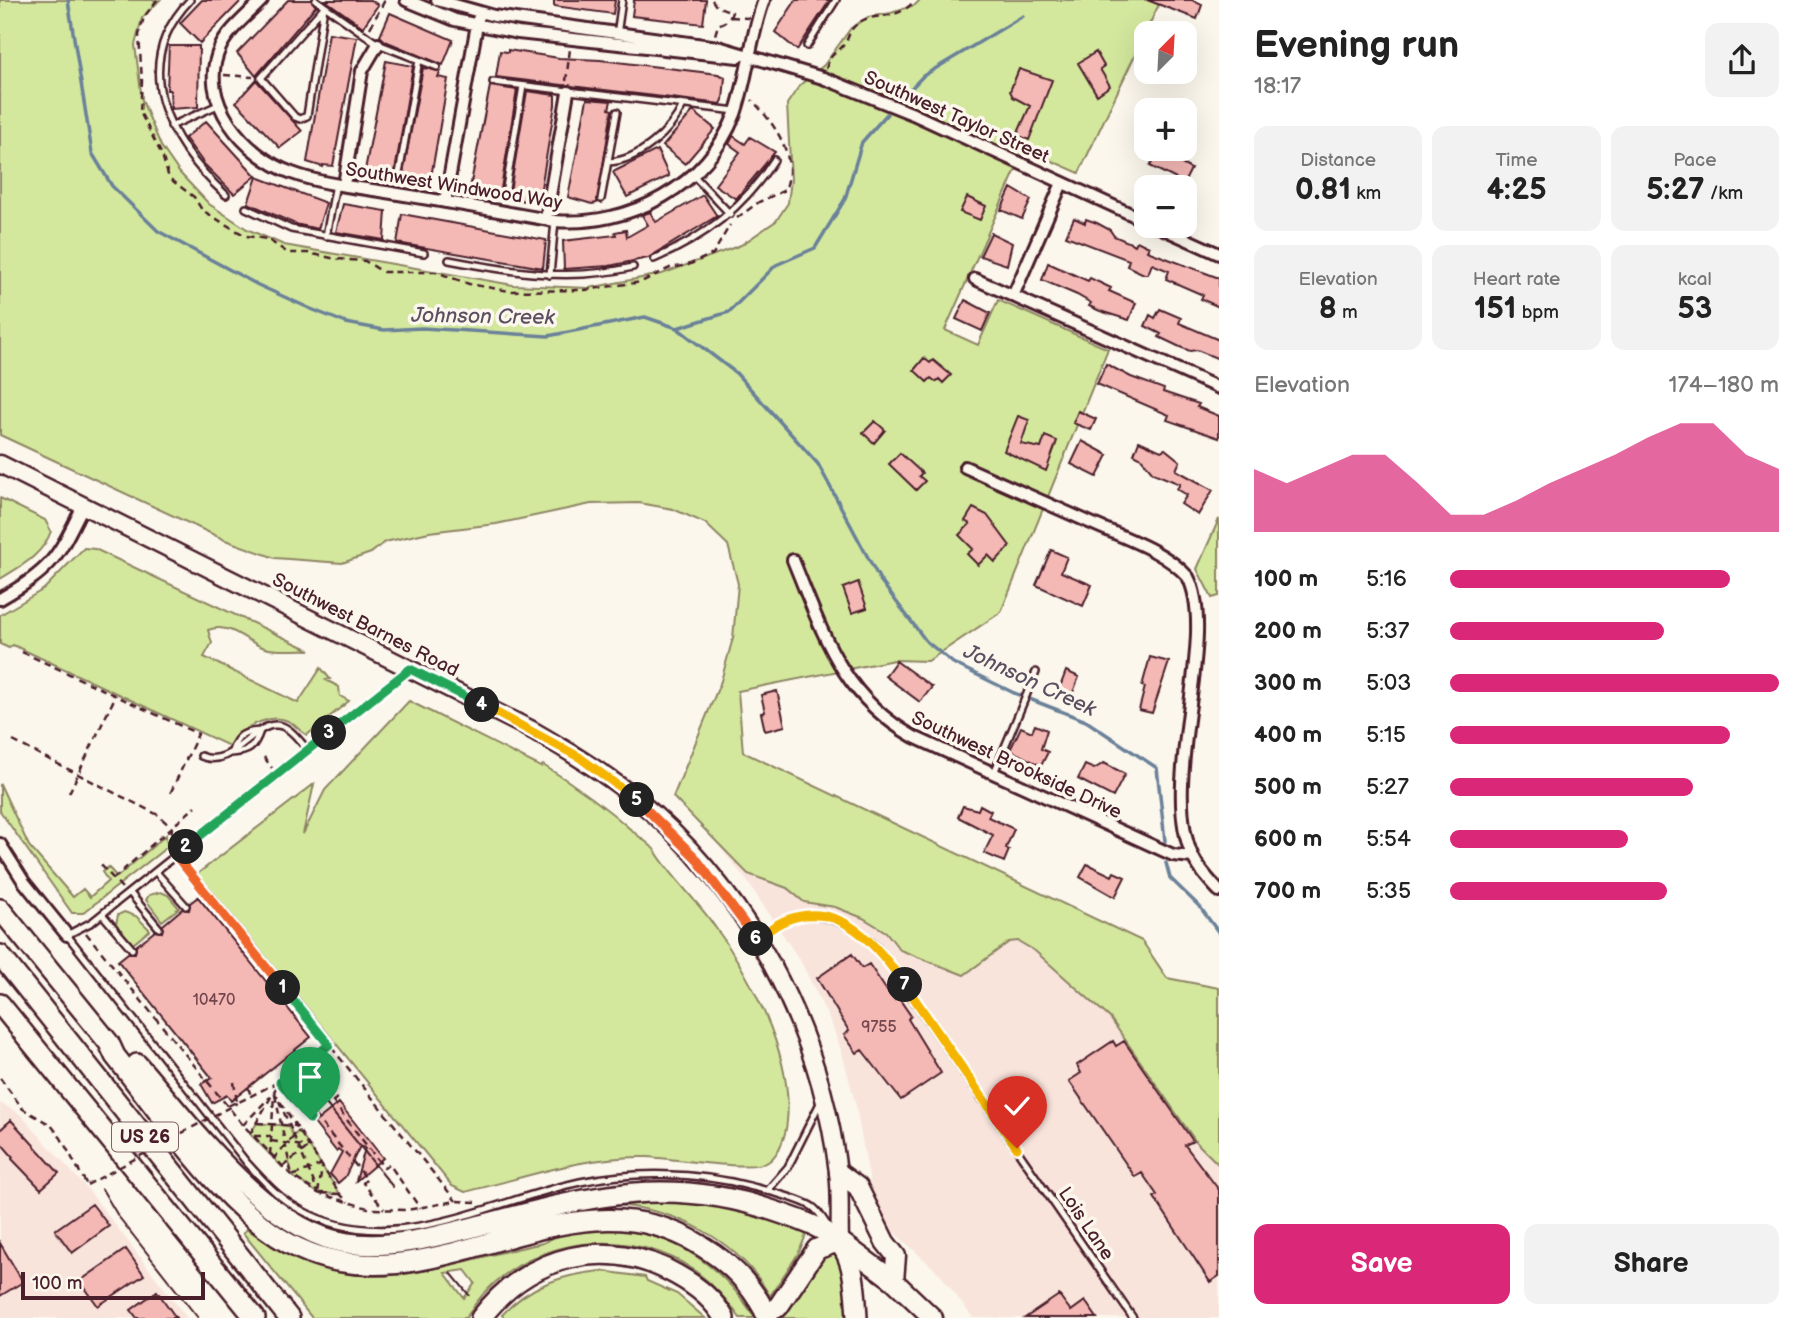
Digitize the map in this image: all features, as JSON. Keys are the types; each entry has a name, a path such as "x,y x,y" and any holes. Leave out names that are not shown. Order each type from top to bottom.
{"highway":[{"path":"0,909 109,1043 115,1056 214,1179 256,1221 301,1250 342,1262 416,1262 570,1221 614,1218 637,1221 683,1235 712,1252 742,1279 773,1313 817,1249 840,1241"},
{"name":"US 26","path":"0,955 289,1318"},
{"name":"US 26","path":"0,1004 242,1309 255,1318"},
{"path":"109,1043 123,1048 240,1179 274,1211 317,1235 347,1243 392,1244 439,1236 575,1199 655,1191 711,1196 761,1206 808,1223 840,1241 850,1257 857,1318"},
{"path":"481,1318 509,1287 528,1273 568,1258 597,1254 622,1255 665,1268 705,1295 724,1318"}],"main road":[{"name":"Southwest Barnes Road","path":"0,464 532,730 579,757 651,811 695,857 757,939 772,960 800,1019 824,1095 838,1173 840,1241"},
{"path":"838,1173 858,1187 885,1242 896,1256 894,1281"},
{"path":"840,1241 894,1281 933,1318"}],"street":[{"name":"Southwest Windwood Way","path":"262,0 221,47 214,74 218,104 242,139 273,164 292,173 340,184 550,220 583,223 640,209 694,175 722,138 736,111 764,0"},
{"name":"Southwest Taylor Street","path":"406,0 476,26 616,45 748,58"},
{"name":"Southwest Taylor Street","path":"438,0 480,13 712,46 823,78 871,96 1134,216"},
{"path":"445,202 480,13"},
{"path":"340,184 362,71 377,44"},
{"path":"550,220 568,92"},
{"path":"1013,296 1062,183"},
{"path":"1184,238 1219,254"},
{"path":"975,279 1219,388"},
{"path":"965,467 1153,552 1178,567 1197,588 1205,628 1205,656 1184,816 1193,857 1219,891"},
{"path":"0,599 47,568 62,548 83,506"},
{"name":"Southwest Brookside Drive","path":"793,560 832,654 848,681 891,724 914,737 1173,855 1193,857"},
{"path":"0,844 24,882 67,935"}],"lane":[{"path":"190,0 175,18 166,36 158,68 159,92 171,126 197,166 226,195"},
{"path":"316,0 377,44 437,67"},
{"path":"616,45 622,0"},
{"path":"807,46 836,0"},
{"path":"324,7 307,116 295,117 261,78 324,7"},
{"path":"399,174 419,60"},
{"path":"493,82 736,111"},
{"path":"505,194 523,86"},
{"path":"171,126 218,104"},
{"path":"607,162 625,159 650,145 672,123 683,105"},
{"path":"601,199 617,112"},
{"path":"654,259 684,245 730,214 752,192 774,160"},
{"path":"694,175 730,214"},
{"path":"326,236 340,184"},
{"path":"246,208 291,229 424,253"},
{"path":"550,220 550,275"},
{"path":"449,260 550,275 594,275 633,267"},
{"path":"410,669 128,894 82,928 67,935 264,1182 297,1209 335,1225 378,1230 429,1225 550,1189 622,1176 709,1179 767,1191 813,1207 840,1241"},
{"path":"994,774 1036,672"},
{"path":"201,756 217,760 260,731 274,725 282,726 308,751"},
{"path":"156,872 186,906"},
{"path":"128,894 159,928"},
{"path":"102,914 132,949"},
{"name":"Lois Lane","path":"757,939 781,922 819,917 850,926 877,947 1133,1318"},
{"path":"767,1191 777,1182 802,1143 824,1095"}],"path":[{"path":"366,37 385,0"},
{"path":"712,0 716,6 730,9 731,17"},
{"path":"826,69 832,53 844,44 856,26 874,17 902,13 915,0"},
{"path":"712,46 718,25 731,17 758,19"},
{"path":"568,92 570,39"},
{"path":"214,74 261,78"},
{"path":"22,652 198,734 169,796"},
{"path":"69,793 116,695"},
{"path":"13,741 152,810 172,828"},
{"path":"264,757 278,775"},
{"path":"113,879 197,806"},
{"path":"82,928 243,1125 292,1176 318,1193 371,1209 420,1208 456,1201 176,856 170,848 172,828"},
{"path":"101,864 128,894"},
{"path":"0,1078 23,1109 51,1125 56,1131 87,1185 282,1080 329,1045"},
{"path":"307,1060 337,1098 331,1102"},
{"path":"303,1063 384,1168 389,1164 420,1208"},
{"path":"282,1080 316,1115 368,1180 363,1183 384,1209"},
{"path":"252,1135 282,1080"},
{"path":"282,1080 310,1119 316,1115"},
{"path":"234,1082 235,1105"},
{"path":"248,1087 251,1096"},
{"path":"217,1093 221,1089"},
{"path":"272,1157 275,1092"},
{"path":"275,1092 292,1176"},
{"path":"243,1125 275,1092"},
{"path":"275,1092 318,1193"},
{"path":"275,1092 348,1203"},
{"path":"227,1106 234,1102 235,1105"},
{"path":"257,1122 296,1126"},
{"path":"272,1157 299,1131"},
{"path":"252,1135 309,1147"},
{"path":"282,1167 309,1147"},
{"path":"292,1176 322,1166"},
{"path":"318,1193 322,1166"},
{"path":"318,1193 340,1194"}],"shaded area":[{"path":"673,797 748,874 787,888 804,902 835,907 863,918 886,932 900,950 964,974 1009,942 1018,941 1035,951 1110,1018 1196,1142 1219,1165 1219,1318 973,1318 939,1273 887,1226 872,1193 855,1102 842,1053 832,1025 801,962 747,881 714,840"},
{"path":"0,1103 20,1114 90,1192 187,1318 0,1318"}],"green space":[{"path":"0,0 160,0 142,18 135,45 142,100 161,146 179,172 209,204 247,229 284,245 513,285 589,288 662,274 741,245 776,221 788,203 791,180 787,104 800,85 824,65 851,28 868,17 891,13 915,5 920,0 1161,0 1151,21 1134,21 1134,57 1079,173 1025,149 945,330 978,345 998,300 1108,349 1001,612 928,661 894,660 738,691 743,752 1142,941 1167,978 1219,988 1219,1165 1196,1142 1110,1018 1035,951 1018,941 1009,942 964,975 900,950 886,932 863,918 835,907 804,902 787,888 748,874 673,797 721,681 733,638 738,584 728,545 705,523 673,509 639,503 591,504 496,524 429,532 385,542 371,553 342,563 275,558 225,540 0,435"},
{"path":"0,498 45,520 51,531 37,553 0,579"},
{"path":"1219,519 1219,596 1212,598 1197,569"},
{"path":"84,548 95,549 310,650 270,649 231,630 216,628 208,630 212,643 204,657 298,703 321,668 330,679 326,680 339,687 340,696 349,701 307,735 288,721 273,719 246,729 229,746 13,645 9,648 0,644 0,615 44,589"},
{"path":"409,701 541,767 543,765 579,789 652,847 708,917 738,961 765,1013 783,1068 787,1095 786,1126 779,1149 768,1162 745,1166 624,1157 532,1174 465,1192 452,1186 196,875 314,784 303,834 325,790"},
{"path":"0,784 29,846 73,897 83,889 90,897 108,881 102,872 108,867 117,877 166,835 167,847 83,913 72,913 0,811"},
{"path":"161,892 168,895 179,908 162,921 146,900 149,895"},
{"path":"124,912 136,916 150,930 133,944 116,924 118,915"},
{"path":"257,1123 289,1126 293,1136 299,1131 340,1194 318,1193 292,1176 289,1162 282,1167 250,1134"},
{"path":"677,1197 745,1212 763,1219 781,1218 807,1233 798,1254 770,1296 757,1276 741,1259 704,1231 660,1213 614,1205"},
{"path":"247,1229 287,1254 323,1268 358,1275 392,1275 463,1262 543,1243 570,1233 615,1230 639,1232 685,1249 705,1263 741,1297 755,1318 740,1318 710,1284 683,1263 645,1248 616,1243 558,1249 530,1259 505,1274 483,1294 466,1318 312,1318 243,1233","holes":["465,1270 475,1283 464,1298 445,1273"]},
{"path":"830,1253 839,1257 844,1265 848,1318 783,1318 781,1315 818,1257"},
{"path":"601,1271 645,1277 647,1281 677,1294 705,1318 504,1318 502,1315 523,1296 547,1283 573,1275"}],"building":[{"path":"202,0 242,0 200,43 180,23"},
{"path":"288,0 311,0 316,6 256,76 237,53"},
{"path":"325,0 371,0 378,5 363,27"},
{"path":"554,0 615,0 613,14 554,6"},
{"path":"634,0 706,0 703,24 632,16"},
{"path":"796,0 830,0 797,50 775,32"},
{"path":"1147,0 1192,0 1202,5 1197,19"},
{"path":"390,13 453,40 443,65 385,41 380,36"},
{"path":"329,33 357,37 333,166 323,167 307,162"},
{"path":"169,46 199,46 198,107 171,109 170,90 167,90"},
{"path":"500,51 559,58 600,60 718,74 725,77 723,100 721,104 496,77"},
{"path":"1096,52 1104,66 1100,69 1110,86 1097,95 1078,63"},
{"path":"386,61 413,66 394,177 365,170"},
{"path":"423,68 441,71 438,77 448,79 430,183 402,178"},
{"path":"1019,69 1052,80 1029,140 1017,135 1030,106 1013,97 1010,91"},
{"path":"256,80 302,131 280,148 236,102"},
{"path":"490,86 517,90 500,195 494,196 470,188"},
{"path":"527,91 555,95 539,200 528,202 509,197"},
{"path":"587,99 611,101 609,109 612,110 597,203 592,204 568,197"},
{"path":"693,111 715,129 685,164 663,146"},
{"path":"206,121 256,176 234,194 205,165 185,138"},
{"path":"733,136 745,144 750,137 775,152 736,199 715,185 740,152 729,144"},
{"path":"657,150 669,176 627,197 613,172"},
{"path":"1153,161 1176,161 1191,169 1188,175 1168,175 1150,166"},
{"path":"257,177 326,203 318,229 295,224 248,203"},
{"path":"1011,188 1031,200 1022,219 1001,210"},
{"path":"703,195 717,216 648,258 609,266 564,269 563,241 616,235 615,232 626,230 627,237 648,225 642,215 650,212 656,222"},
{"path":"967,197 986,206 980,220 960,212"},
{"path":"343,204 386,211 384,240 336,232"},
{"path":"402,214 546,240 543,268 397,243"},
{"path":"1074,218 1085,223 1086,219 1097,223 1110,230 1114,236 1135,245 1137,241 1149,247 1147,251 1219,278 1219,307 1201,299 1203,295 1166,279 1169,271 1152,264 1148,274 1144,274 1127,266 1129,260 1066,236"},
{"path":"991,233 1012,243 1007,265 980,256"},
{"path":"1048,263 1088,281 1090,278 1111,288 1109,291 1136,303 1129,320 1089,306 1091,303 1077,295 1042,280"},
{"path":"965,300 990,313 982,331 956,319"},
{"path":"1160,309 1181,318 1179,323 1219,340 1219,359 1197,350 1190,351 1180,347 1159,337 1161,334 1145,326 1150,315 1155,318"},
{"path":"924,358 930,363 933,360 951,375 943,383 939,379 936,382 931,378 927,382 914,370"},
{"path":"1106,364 1164,389 1163,392 1199,404 1197,407 1219,416 1219,438 1167,420 1169,415 1097,384"},
{"path":"1078,411 1096,419 1091,430 1073,423"},
{"path":"1018,416 1029,420 1021,444 1041,448 1045,436 1057,441 1046,471 1004,451"},
{"path":"875,421 885,430 874,443 863,433"},
{"path":"1082,441 1108,455 1097,477 1071,464"},
{"path":"1139,441 1161,451 1165,449 1180,461 1176,470 1213,490 1198,515 1181,504 1187,495 1177,489 1180,484 1153,473 1140,457 1134,454"},
{"path":"900,453 922,473 919,476 925,481 916,490 889,464"},
{"path":"973,508 987,515 1010,546 995,562 988,555 978,565 967,554 973,549 959,535 970,524 965,521"},
{"path":"1051,550 1067,557 1061,572 1092,585 1083,606 1036,585"},
{"path":"858,582 867,608 852,613 843,588"},
{"path":"1150,657 1169,662 1152,713 1139,710"},
{"path":"896,661 932,687 920,702 885,676"},
{"path":"1066,671 1079,677 1070,700 1057,695"},
{"path":"777,691 785,726 765,731 761,695"},
{"path":"1035,725 1047,730 1041,749 1048,752 1041,766 1010,750 1021,727 1032,732"},
{"path":"1104,763 1125,774 1113,797 1078,779 1085,765 1094,769"},
{"path":"980,805 991,811 988,817 1014,829 1006,848 1009,850 1004,862 984,853 993,835 958,817 963,806 978,810"},
{"path":"1087,864 1112,876 1114,872 1125,877 1115,897 1080,877"},
{"path":"198,897 311,1037 231,1101 227,1095 212,1103 201,1084 212,1078 118,961 128,953 135,953 136,946 155,931 162,932 163,925 182,909 189,910 190,903"},
{"path":"852,954 862,968 869,964 887,991 895,1000 898,997 911,1016 908,1019 941,1073 901,1100 862,1050 857,1053 844,1035 849,1031 817,978"},
{"path":"1113,1041 1116,1046 1124,1041 1193,1141 1185,1145 1219,1190 1219,1276 1210,1282 1154,1197 1157,1195 1142,1173 1135,1177 1069,1081 1081,1073 1077,1065"},
{"path":"307,1074 317,1086 304,1099 293,1085"},
{"path":"339,1103 383,1158 356,1181 365,1148 360,1146 345,1177 338,1183 330,1174 342,1152 338,1149 336,1151 314,1123"},
{"path":"11,1120 59,1173 41,1189 12,1159 0,1142 0,1130"},
{"path":"92,1204 109,1226 72,1253 55,1230"},
{"path":"0,1243 23,1282 0,1296"},
{"path":"126,1249 144,1275 98,1306 80,1281"},
{"path":"157,1291 176,1318 137,1318 131,1310"},
{"path":"1059,1295 1071,1311 1085,1301 1097,1318 1025,1318"}],"waterway":[{"name":"Johnson Creek","path":"68,0 92,153 112,186 158,231 258,285 346,323 384,330 422,328 548,336 645,317 677,328 736,373 818,464 880,580 926,641 953,663 1014,693 1086,721 1157,768 1165,841"},
{"path":"903,97 923,76 1023,16"},
{"path":"677,328 729,312 776,265 815,248 845,199 862,142 887,114"},
{"name":"Johnson Creek","path":"1166,863 1170,878 1200,907 1219,933"}],"tram line":[{"path":"314,1089 393,1187"},
{"path":"102,1189 118,1216 198,1318"},
{"path":"451,1273 469,1295"}],"route":[{"path":"310,1119 280,1082 329,1045 176,856 410,669 532,730 606,775 651,811 695,857 757,939 781,922 808,917 840,921 861,932 877,947 1017,1148"}]}
